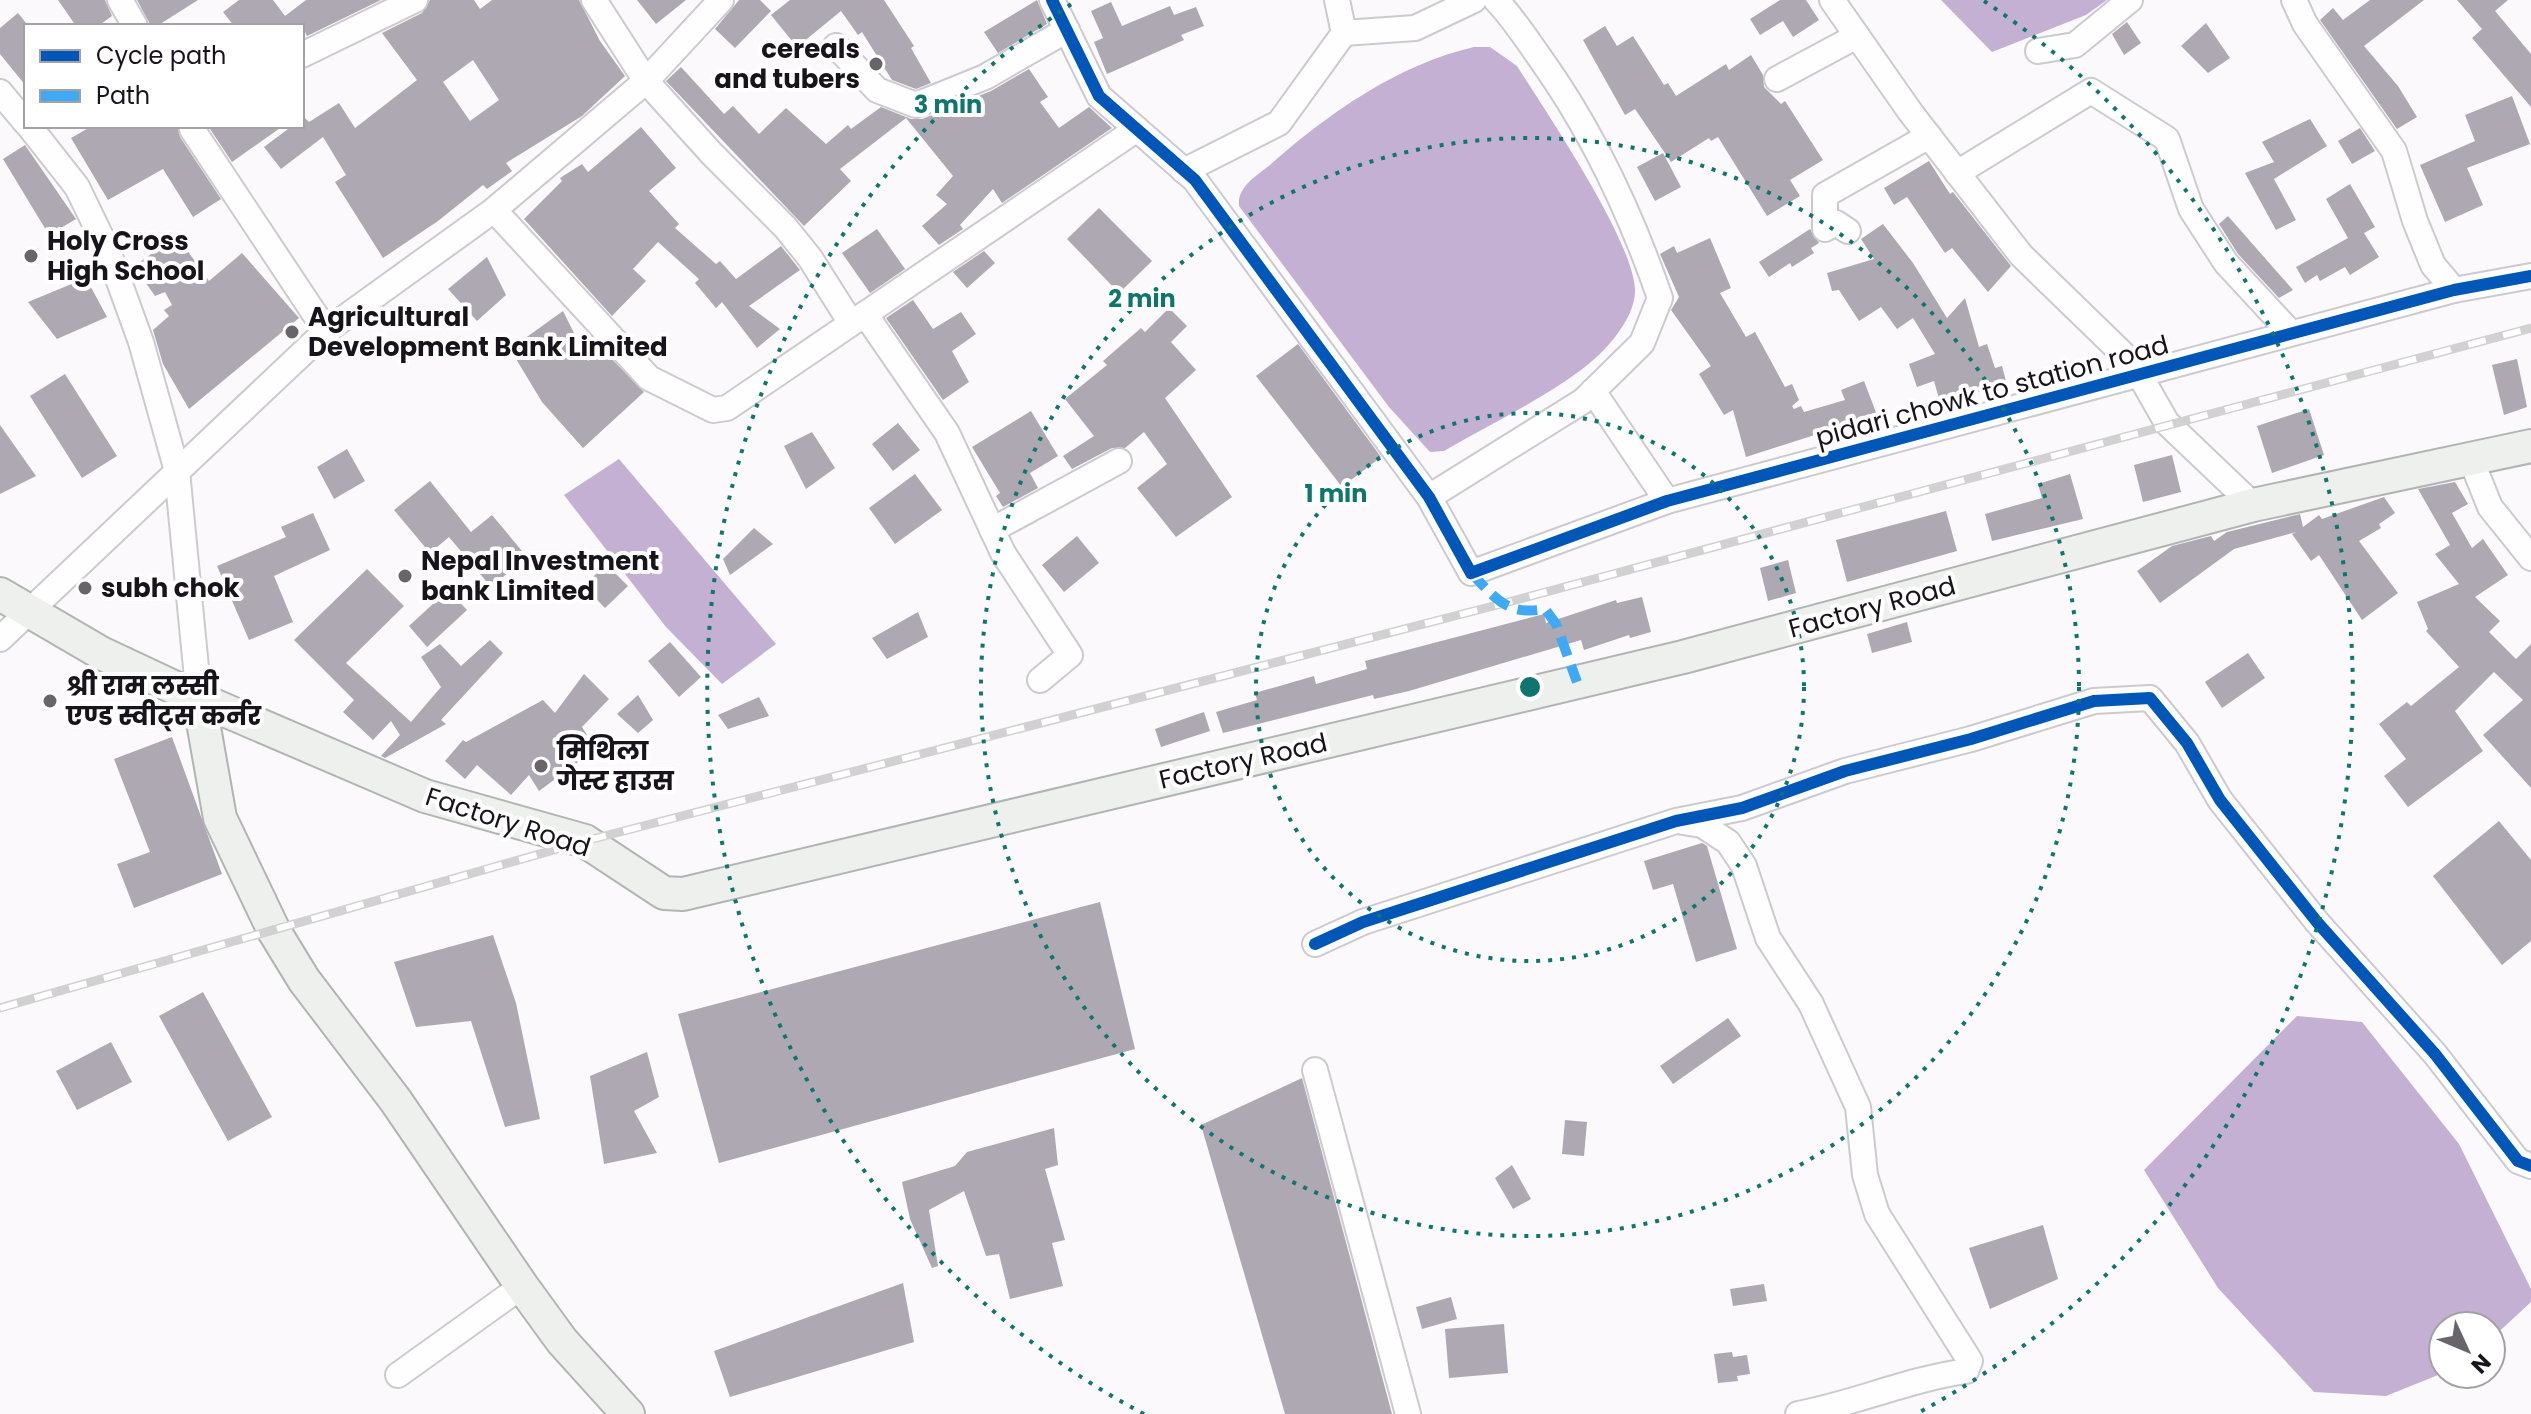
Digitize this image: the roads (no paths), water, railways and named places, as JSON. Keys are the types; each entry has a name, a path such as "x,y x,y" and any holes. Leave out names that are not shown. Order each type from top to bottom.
{"main road":[{"name":"Factory Road","path":"0,594 101,653 199,699 425,796 585,841 664,893 683,894 1683,657 2253,505 2531,446"},
{"path":"199,699 220,818 274,931 304,980 396,1101 522,1286 562,1341 622,1412"}],"street":[{"path":"120,0 134,24"},
{"path":"304,54 415,0"},
{"path":"594,0 646,81 712,154 785,227 947,433 992,530 1070,655 1040,680"},
{"path":"0,639 326,331 494,210 646,81 721,0"},
{"path":"1052,0 1099,96 1184,171 1429,497 1535,433 1593,391 1642,343 1660,298 1620,194 1589,133 1569,97 1512,16 1496,0"},
{"path":"1184,171 1279,123 1344,33 1337,0"},
{"path":"1344,33 1415,28 1474,0"},
{"path":"1832,0 1929,136 2021,255 2139,374 2167,423 2253,505"},
{"path":"2038,51 2075,45 2130,0"},
{"path":"2294,0 2305,24 2394,151 2415,221 2433,265 2454,290"},
{"path":"836,46 877,90 916,105 985,77 1067,30"},
{"path":"1777,79 1857,36"},
{"path":"1957,173 2091,91 2167,139 2191,209 2226,263 2291,333"},
{"path":"0,92 24,120"},
{"path":"30,128 77,187 108,251 141,342 177,471 199,699"},
{"path":"194,128 326,331"},
{"path":"494,210 649,378 713,410 727,408 1137,129"},
{"path":"1848,231 1836,223 1825,229 1825,195 1929,136"},
{"name":"pidari chowk to station road","path":"1429,497 1471,573 1667,501 2454,290 2531,276"},
{"path":"1593,391 1667,501"},
{"path":"2470,457 2490,507 2531,558"},
{"path":"992,530 1119,461"},
{"path":"1315,944 1363,922 1676,821 1742,808 1845,771 1971,739 2094,701 2150,698 2187,743 2220,800 2317,922 2435,1054 2518,1161 2531,1166"},
{"path":"1676,821 1702,825 1728,842 1744,866 1768,938 1811,1004 1858,1107 1865,1175 1877,1214 1970,1361 1966,1371 1911,1380 1839,1406 1798,1414"},
{"path":"1315,1070 1408,1414"},
{"path":"398,1375 522,1286"}],"railway":[{"path":"0,1008 585,841 1501,604 2531,328"}],"place":[{"name":"cereals and tubers","path":"876,64"},
{"name":"Holy Cross High School","path":"31,256"},
{"name":"Agricultural Development Bank Limited","path":"292,332"},
{"name":"Nepal Investment bank Limited","path":"405,576"},
{"name":"subh chok","path":"85,588"},
{"name":"श्री राम लस्सी एण्ड स्वीट्स कर्नर","path":"50,701"},
{"name":"मिथिला गेस्ट हाउस","path":"541,766"}]}
